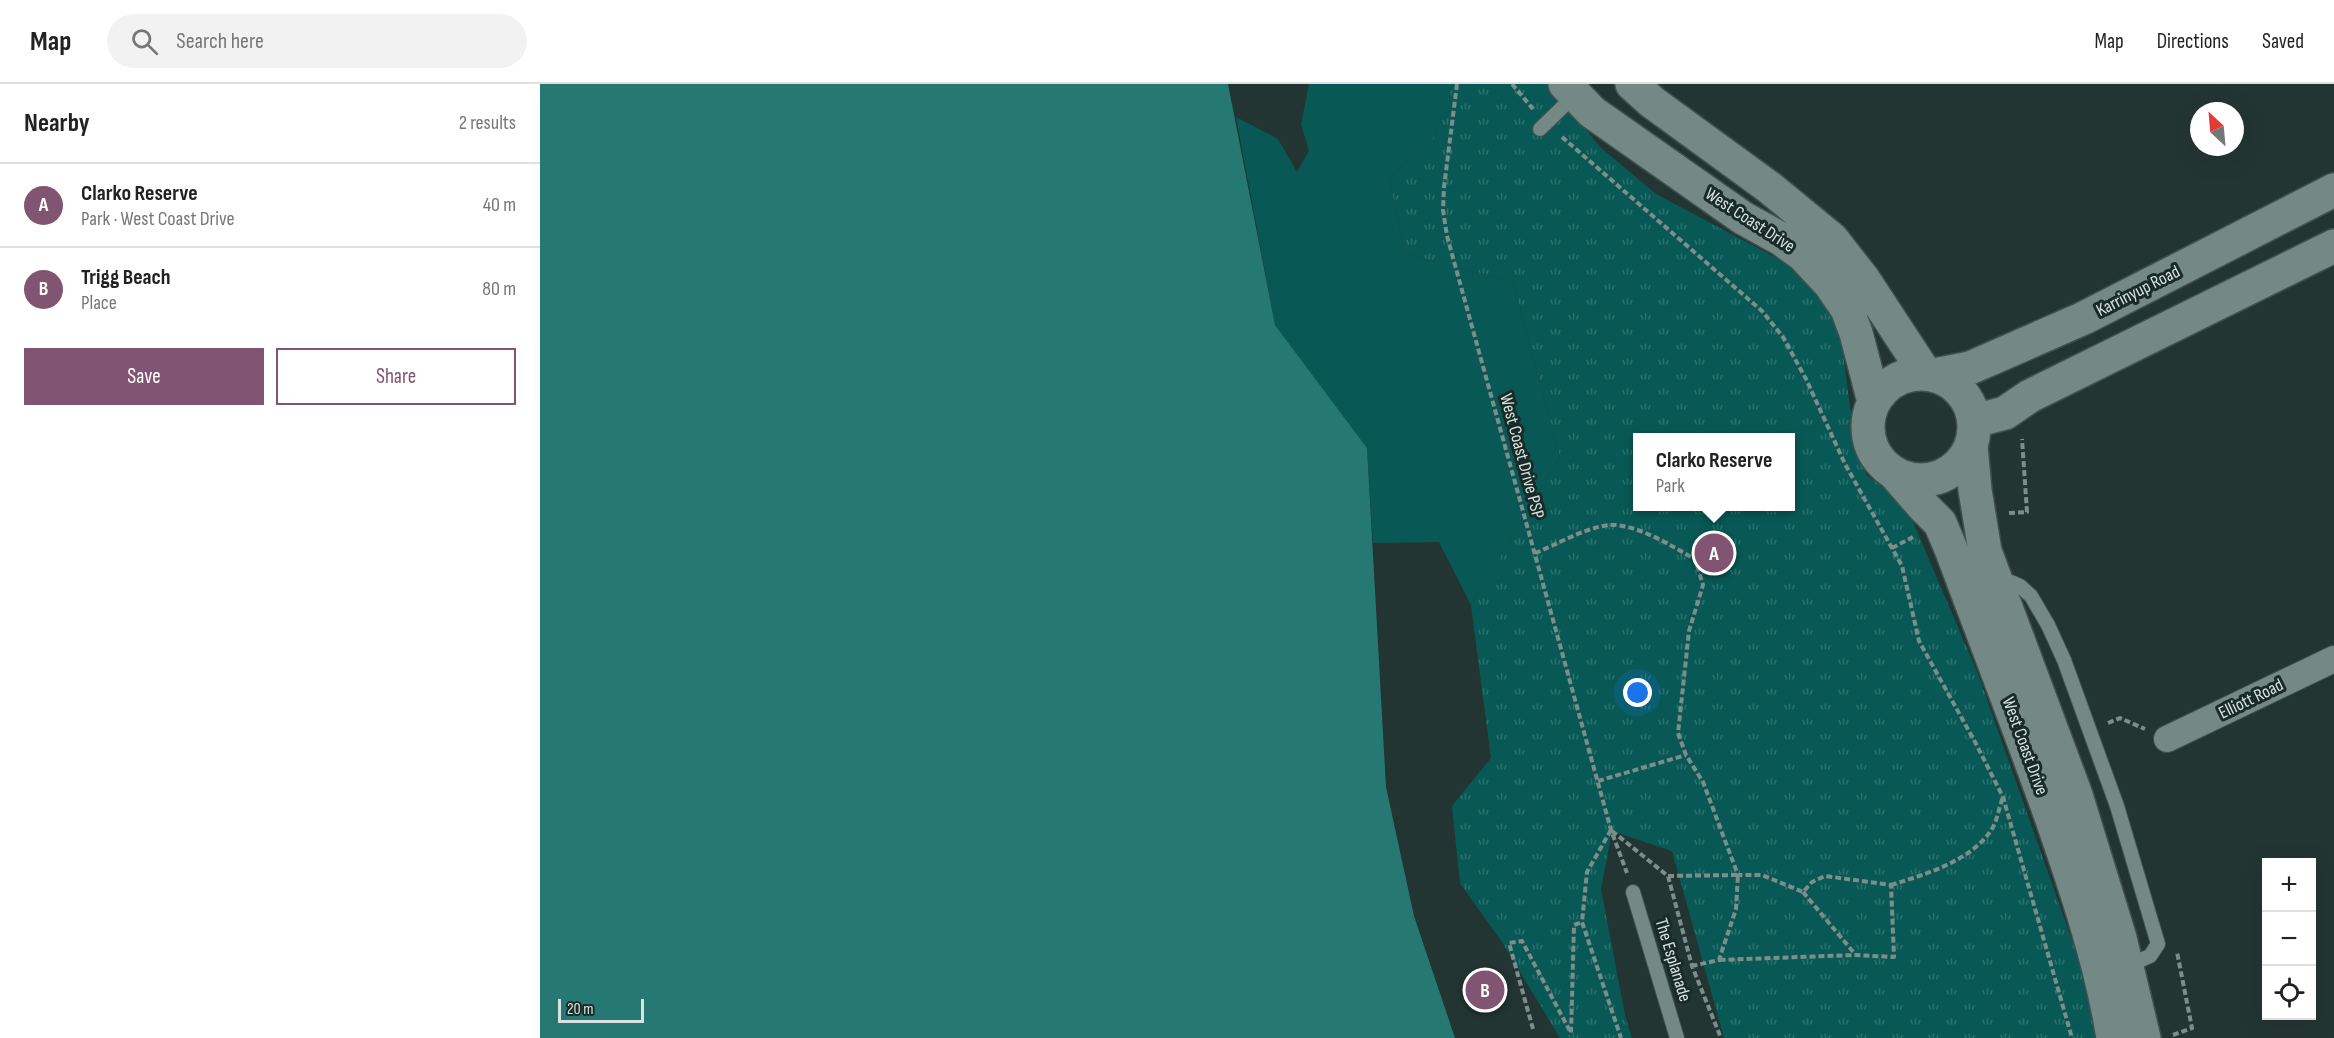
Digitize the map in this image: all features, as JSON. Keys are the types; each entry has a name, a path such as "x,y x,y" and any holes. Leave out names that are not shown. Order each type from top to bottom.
{"main road":[{"name":"West Coast Drive","path":"1570,89 1592,112 1743,218 1803,255 1830,284 1847,309 1856,333 1874,402"},
{"name":"West Coast Drive","path":"1648,90 1832,239 1864,280 1930,374"},
{"name":"Karrinyup Road","path":"1930,374 1970,368 2084,318 2334,190"},
{"path":"1973,433 2030,396 2334,246"},
{"path":"1930,374 1954,385 1968,400 1973,433 1965,458 1945,475 1933,479 1920,480 1895,474 1877,458 1868,437 1869,413 1874,402 1880,392 1899,378 1930,374"},
{"name":"West Coast Drive","path":"1973,433 1975,490 1985,551 2076,795 2120,938 2144,1038"},
{"name":"West Coast Drive","path":"1895,474 1940,523 1958,568 2024,741 2067,864 2104,992 2113,1038"}],"street":[{"name":"Elliott Road","path":"2167,740 2334,659"}],"lane":[{"path":"1542,126 1570,89"},
{"name":"The Esplanade","path":"1633,892 1677,1038"}],"path":[{"name":"West Coast Drive PSP","path":"1457,84 1443,210 1447,236 1611,830 1633,892"},
{"path":"1512,84 1542,126 1762,311 1783,337 1806,379 1845,464 1902,566 1919,641 1976,742 2003,796 2072,1038"},
{"path":"2022,434 2027,512"},
{"path":"1535,553 1588,531 1610,525 1631,528 1695,559 1703,585 1689,631 1678,733 1686,755 1703,782 1738,875 1736,909 1719,960"},
{"path":"1598,781 1686,755"},
{"path":"1803,892 1812,882 1825,876 1892,885 1926,874 1970,852 1992,831 2003,796"},
{"path":"1621,1038 1582,922 1587,872 1611,830 1668,876 1692,966 1721,1038"},
{"path":"1668,876 1762,875 1803,892 1855,955"},
{"path":"1692,966 1719,960 1855,955 1894,957 1892,885"},
{"path":"1533,1029 1509,943 1522,941 1571,1033 1574,926 1582,922"},
{"path":"2166,1038 2192,1028"}],"green space":[{"path":"1309,84 1449,84 1450,105 1432,140 1389,178 1405,252 1439,263 1513,281 1560,457 1471,605 1439,542 1373,543 1367,448 1275,325 1236,117 1278,139 1297,172 1309,151 1301,124"},
{"path":"1449,84 1549,84 1600,147 1656,194 1801,271 1839,323 1850,407 1866,475 1904,501 1978,674 2092,997 2099,1038 1724,1038 1672,851 1612,831 1601,889 1625,1015 1632,1038 1560,1038 1502,942 1460,883 1452,806 1491,758 1471,605 1560,457 1513,281 1439,263 1405,252 1389,178 1432,140 1450,105"}],"shaded area":[{"path":"540,84 1228,84 1275,325 1367,448 1386,787 1414,916 1455,1038 540,1038"}],"place":[{"name":"Clarko Reserve","path":"1714,553"},
{"name":"Trigg Beach","path":"1485,990"}]}
